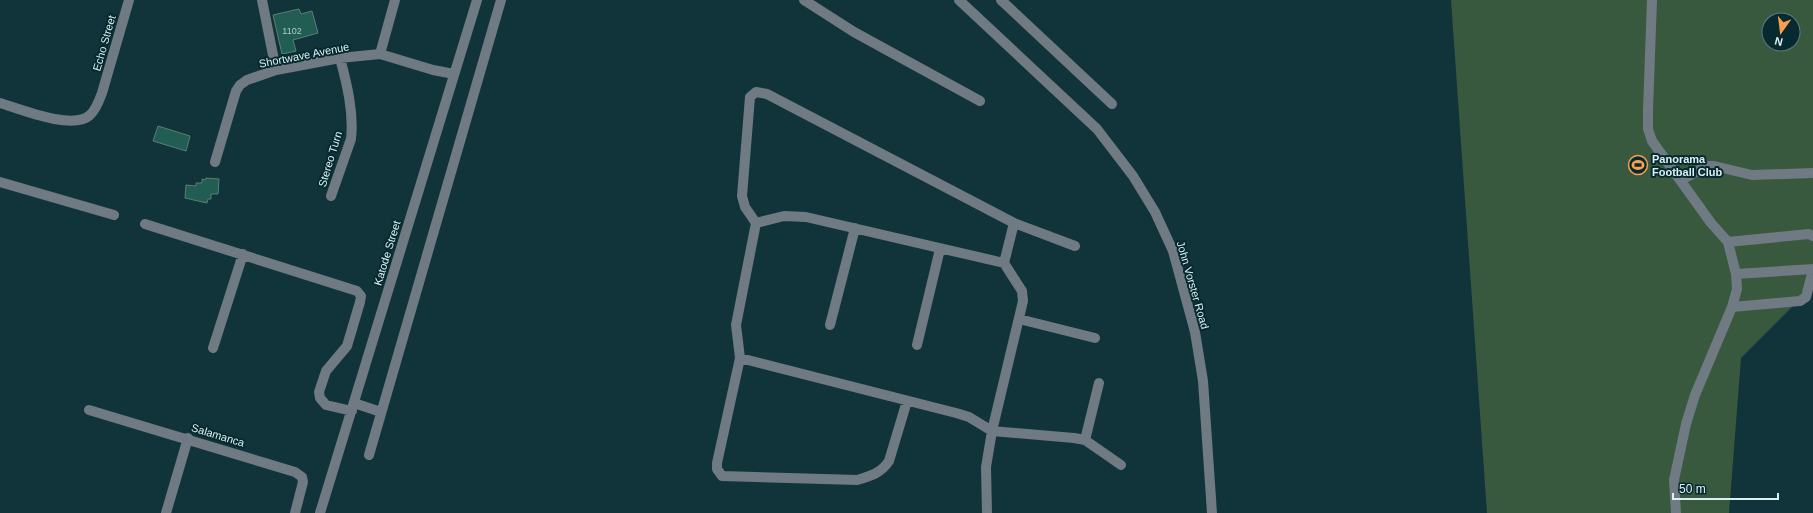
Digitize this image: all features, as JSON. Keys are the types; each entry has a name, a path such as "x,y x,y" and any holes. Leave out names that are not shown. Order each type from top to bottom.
{"street":[{"name":"Echo Street","path":"0,103 69,122 82,120 90,116 96,108 102,93 130,0"},
{"path":"262,0 276,70"},
{"path":"380,54 395,0"},
{"name":"Katode Street","path":"320,513 477,0"},
{"path":"369,455 501,0"},
{"path":"804,0 854,32 980,101"},
{"name":"John Vorster Road","path":"959,0 1097,129 1133,176 1158,219 1173,251 1195,332 1203,381 1212,513"},
{"path":"1001,0 1112,104"},
{"path":"1652,0 1648,129 1652,141 1711,223 1728,242 1736,274 1737,289 1732,307 1696,395 1686,424 1674,480 1676,513"},
{"name":"Shortwave Avenue","path":"215,162 236,91 247,80 276,70 340,58 380,54 433,70 454,74"},
{"name":"Stereo Turn","path":"332,196 351,140 352,130 351,112 340,58"},
{"path":"907,401 890,461 884,469 873,476 857,480 726,477 719,474 717,463 740,358 736,325 756,223 744,207 742,196 749,100 753,94 756,92 766,94 1014,223 1075,246"},
{"path":"1681,180 1707,166 1714,166 1752,175 1813,173"},
{"path":"0,182 114,215"},
{"path":"756,223 784,216 796,216 855,228 1004,263 1022,291 1023,301 992,431 986,467 987,513"},
{"path":"1004,263 1014,223"},
{"path":"145,224 355,290 359,293 360,302 347,346 326,371 319,392 320,398 326,404 381,412"},
{"path":"830,325 855,228"},
{"path":"1728,242 1809,234 1813,236"},
{"path":"917,345 940,249"},
{"path":"213,348 243,254"},
{"path":"1732,307 1800,301 1806,297 1813,269 1736,274"},
{"path":"1019,319 1095,338"},
{"path":"740,358 969,417 992,431 1085,440 1121,465"},
{"path":"1085,440 1099,383"},
{"name":"Salamanca","path":"88,410 188,438 298,474 302,477 303,484 295,513"},
{"path":"166,513 188,438"}],"green space":[{"name":"Panorama Football Club","path":"1451,0 1813,0 1813,286 1741,358 1729,513 1487,513"}],"building":[{"path":"299,9 301,14 312,11 318,33 293,40 296,51 282,54 273,15"},
{"path":"158,126 190,136 186,151 153,141"},
{"path":"206,178 219,179 218,194 211,194 211,199 208,199 207,203 185,198 186,185 196,186 196,183 202,183 202,179 205,180"}],"place":[{"name":"Panorama Football Club","path":"1638,165"}]}
